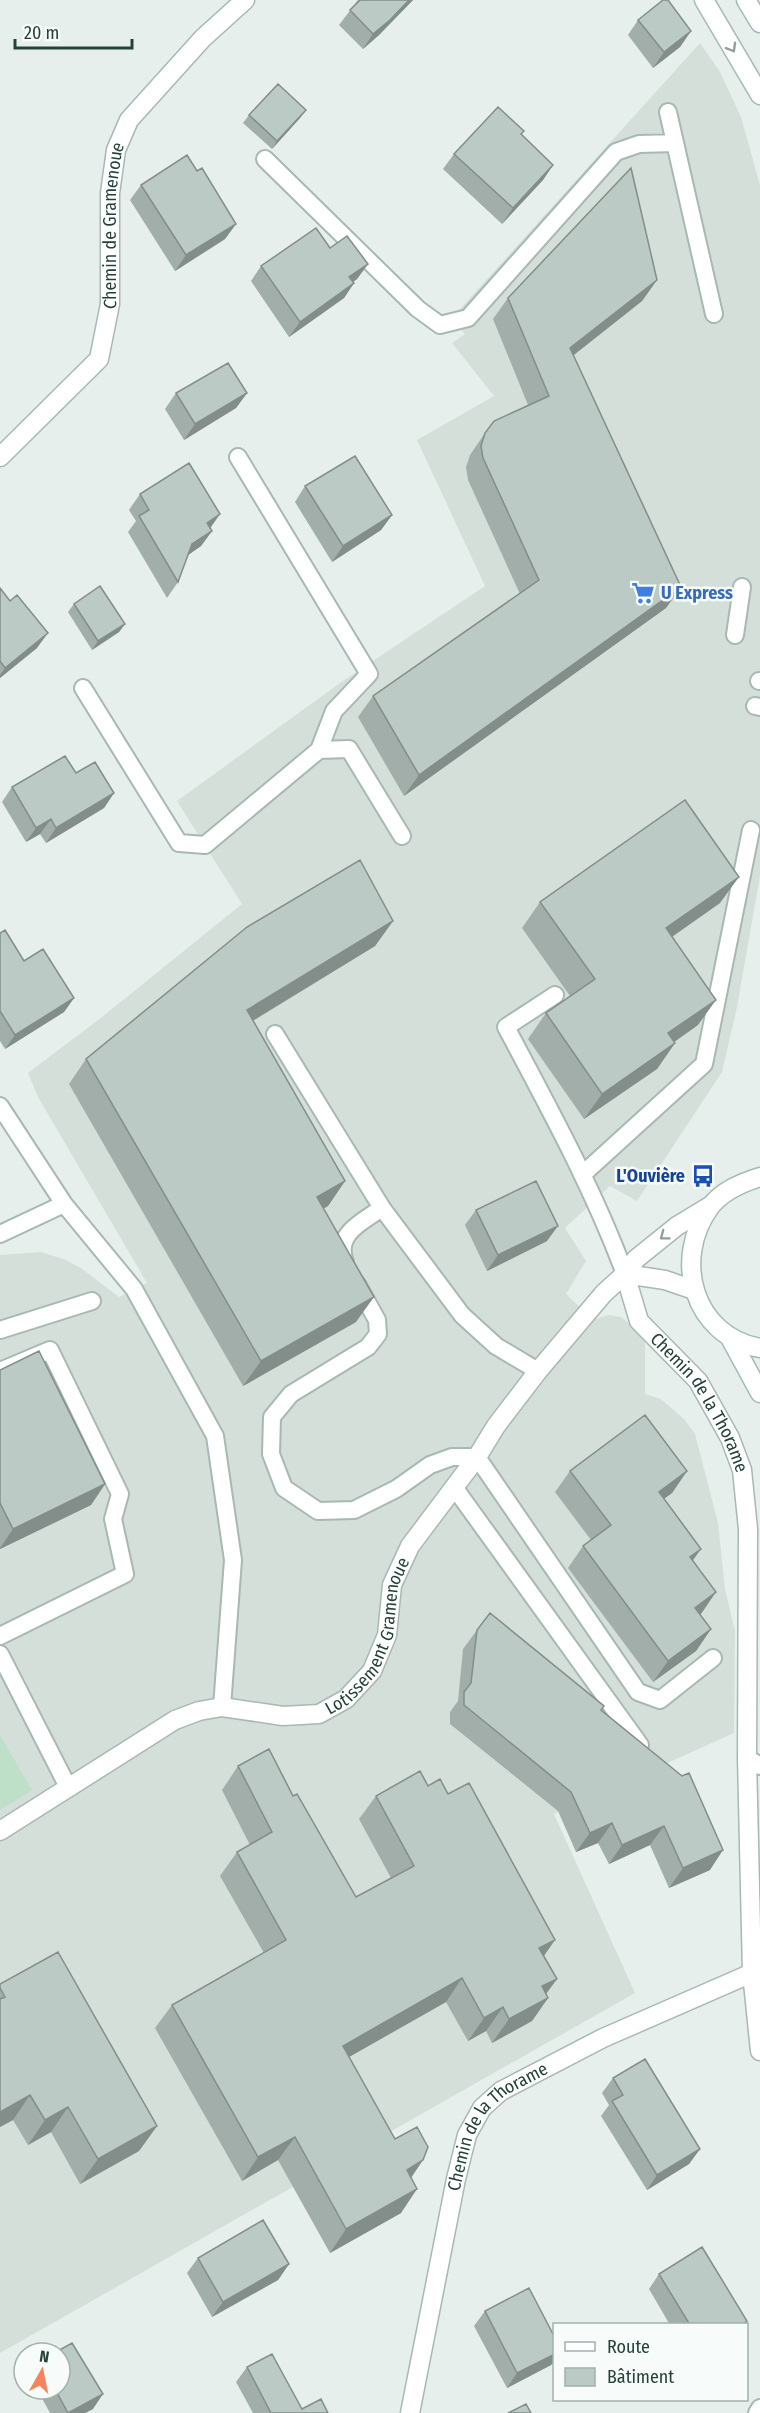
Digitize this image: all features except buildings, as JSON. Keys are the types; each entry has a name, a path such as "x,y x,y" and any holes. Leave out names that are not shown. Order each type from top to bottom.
{"street":[{"name":"Chemin de Gramenoue","path":"0,457 99,359 110,304 110,193 116,150 129,120 204,38 245,0"},
{"path":"704,0 760,95"},
{"path":"746,0 760,23"},
{"name":"Lotissement Gramenoue","path":"0,1831 175,1720 199,1711 222,1707 283,1716 319,1714 346,1700 372,1671 387,1635 392,1586 410,1546 538,1371 604,1293 647,1249 710,1206 725,1192 742,1182 760,1177"},
{"path":"710,1206 695,1232 690,1261 694,1290 702,1308 714,1324 729,1336 751,1347 760,1348"},
{"path":"625,1274 647,1276 694,1290"},
{"name":"Chemin de la Thorame","path":"625,1274 639,1321 698,1381 730,1438 742,1470 748,1529 753,1762 752,1973 760,2051"},
{"path":"729,1336 760,1393"},
{"name":"Chemin de la Thorame","path":"411,2413 456,2179 467,2135 482,2108 501,2091 592,2044 752,1973"}],"lane":[{"path":"668,112 714,314"},
{"path":"265,159 418,309 440,325 468,318 616,152 639,144 675,142"},
{"path":"83,688 179,843 205,845 319,750 334,711 369,674 238,457"},
{"path":"735,636 742,587"},
{"path":"319,750 349,749 402,836"},
{"path":"583,1174 704,1064 751,830"},
{"path":"555,995 506,1027 583,1174 607,1226 625,1274"},
{"path":"275,1034 382,1208 462,1316 496,1346 538,1371"},
{"path":"0,1106 64,1204 134,1289 215,1436 233,1560 222,1707"},
{"path":"0,1234 64,1204"},
{"path":"382,1208 347,1233 341,1246 343,1260 377,1320 378,1334 368,1347 291,1394 272,1417 271,1454 284,1488 318,1511 354,1510 396,1489 430,1465 452,1457 477,1457 638,1692 660,1700 713,1658"},
{"path":"0,1330 92,1301"},
{"path":"0,1371 51,1350 120,1494 113,1519 125,1574 0,1636"},
{"path":"454,1487 640,1745"},
{"path":"0,1654 68,1787"},
{"path":"757,2413 760,2408"}],"shaded area":[{"path":"700,43 720,72 741,117 760,185 760,876 737,1007 722,1072 637,1201 610,1186 565,1228 586,1261 566,1294 593,1320 608,1315 621,1317 645,1337 645,1394 661,1399 684,1419 695,1434 718,1523 725,1589 735,1631 734,1733 554,1814 635,1993 21,2341 12,2341 12,2346 0,2353 0,1255 41,1252 66,1260 81,1268 119,1297 147,1283 38,1097 28,1073 102,1017 242,904 177,801 340,683 485,586 417,440 494,396 452,343 465,334 451,319"}],"green space":[{"path":"0,1735 32,1790 0,1810"}],"place":[{"name":"U Express","path":"643,593"},
{"name":"L'Ouvière","path":"703,1176"}]}
